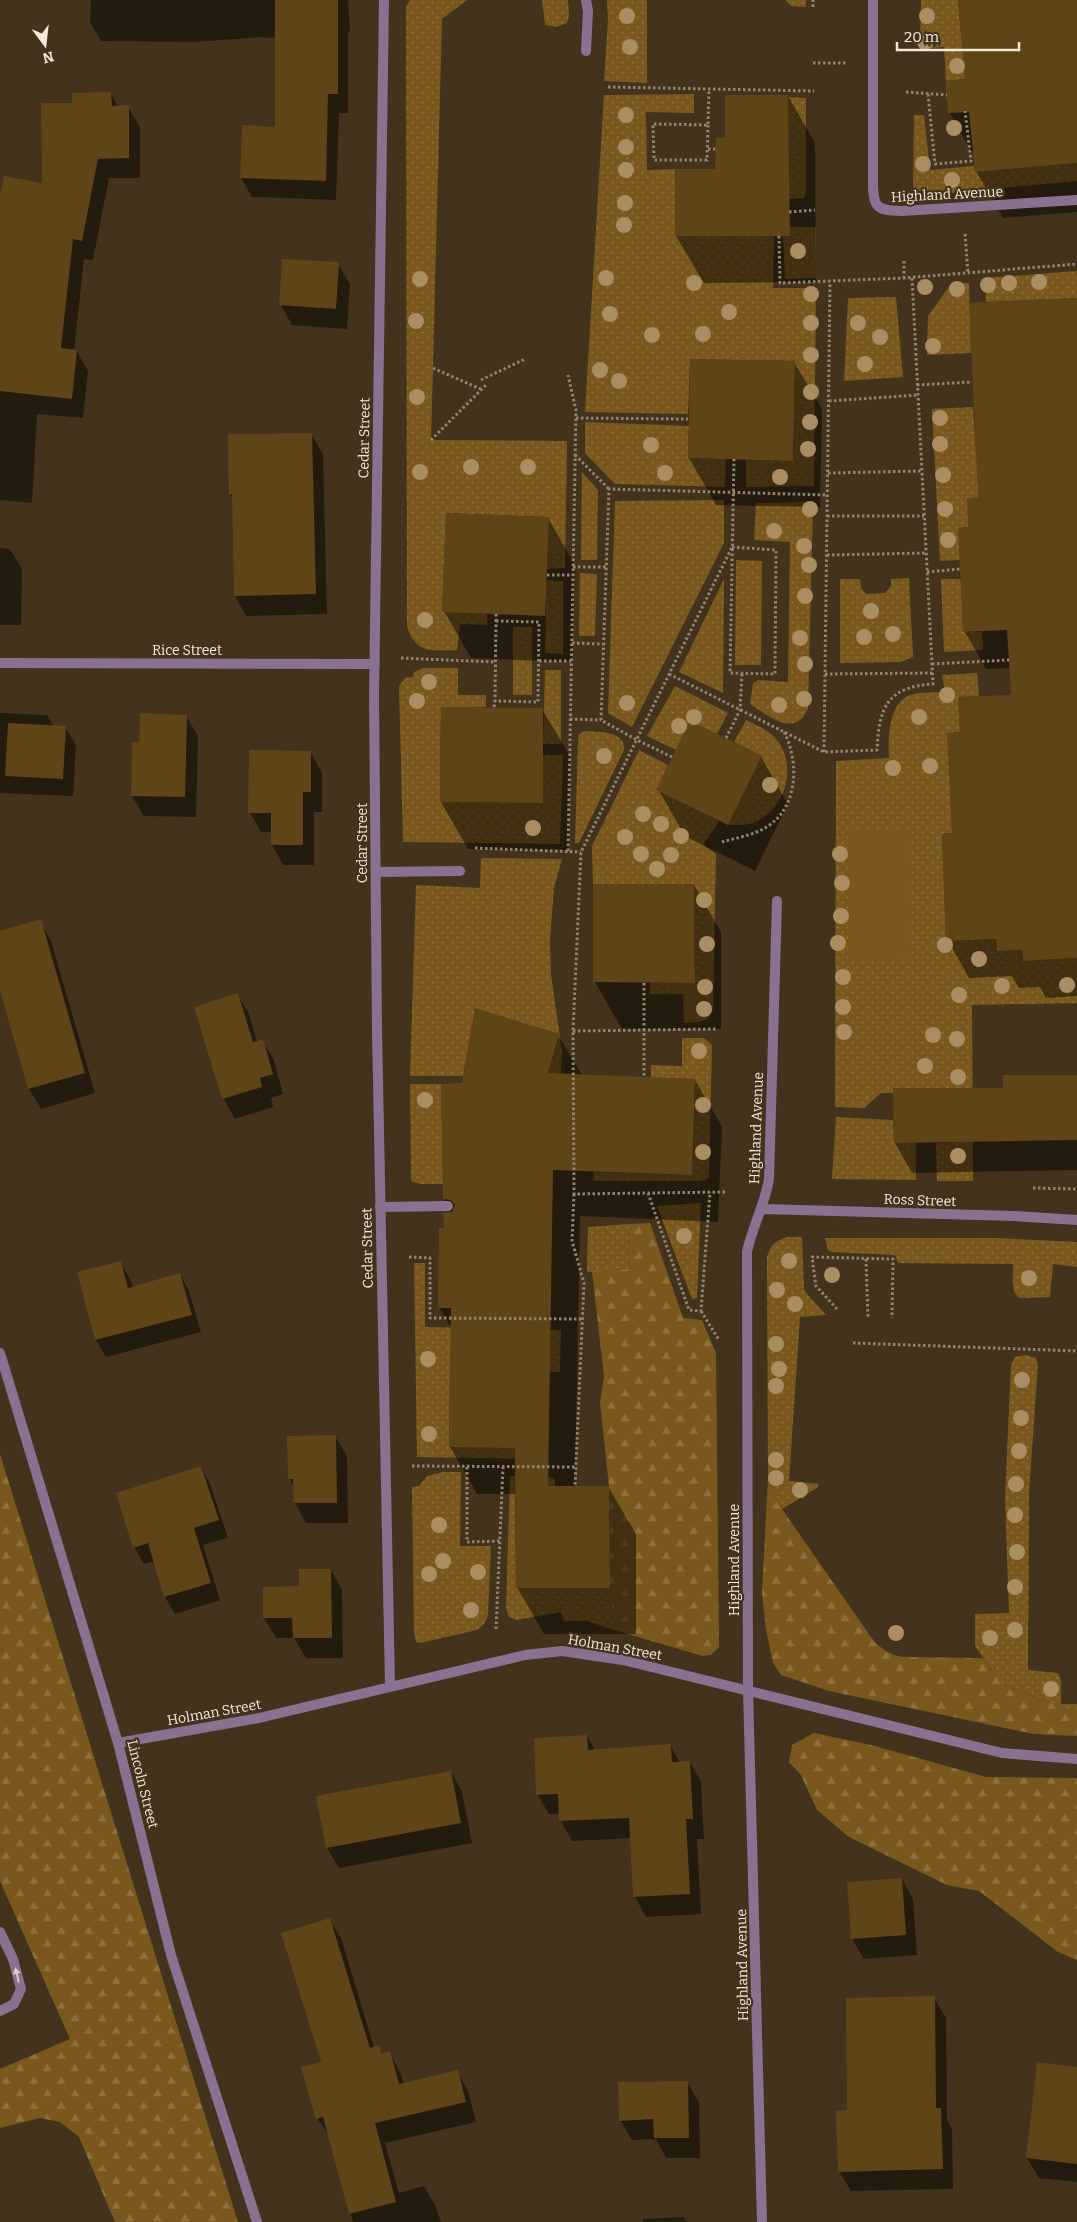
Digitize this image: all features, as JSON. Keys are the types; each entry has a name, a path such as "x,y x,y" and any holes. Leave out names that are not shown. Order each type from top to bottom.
{"street":[{"name":"Cedar Street","path":"384,0 375,661 380,1207 390,1686"},
{"path":"586,0 586,51"},
{"name":"Highland Avenue","path":"873,0 873,182 875,203 881,209 889,211 963,208 1077,200"},
{"name":"Rice Street","path":"0,663 375,661"},
{"path":"376,872 460,871"},
{"name":"Highland Avenue","path":"762,2222 748,1689 747,1252 751,1232 762,1209 769,1179 777,901"},
{"path":"380,1207 448,1206"},
{"name":"Ross Street","path":"762,1209 1014,1216 1077,1220"},
{"name":"Lincoln Street","path":"0,1353 118,1743 171,1955 257,2222"},
{"name":"Holman Street","path":"118,1743 259,1718 525,1655 562,1652 623,1660 1002,1752 1077,1759"},
{"path":"0,1932 13,1959 20,1989 14,2004 0,2010"}],"path":[{"path":"813,0 813,7"},
{"path":"813,63 873,63"},
{"path":"608,87 814,91"},
{"path":"708,125 653,124 654,160 708,160 709,89"},
{"path":"906,92 947,95"},
{"path":"928,94 935,164 971,161 965,112"},
{"path":"708,149 716,150"},
{"path":"963,208 968,273"},
{"path":"789,212 815,210"},
{"path":"779,236 780,283 912,278 1077,264"},
{"path":"904,262 904,278"},
{"path":"670,674 824,752 877,750 878,727 887,704 895,694 905,688 933,684 912,278"},
{"path":"824,752 830,282"},
{"path":"481,380 525,359"},
{"path":"433,368 481,389"},
{"path":"568,375 576,418 568,851"},
{"path":"917,385 972,382"},
{"path":"431,440 486,385"},
{"path":"829,401 918,395"},
{"path":"576,418 688,419"},
{"path":"575,455 609,489 828,495"},
{"path":"732,547 776,550 775,674 730,673 732,547 734,492 734,459"},
{"path":"828,473 922,471"},
{"path":"601,720 609,489"},
{"path":"827,516 924,516"},
{"path":"575,1486 584,1284 572,1241 574,1194 573,1032 581,852 732,547"},
{"path":"826,555 926,553"},
{"path":"573,567 606,567"},
{"path":"927,572 960,569"},
{"path":"547,575 573,575"},
{"path":"494,707 496,614"},
{"path":"495,701 538,702 540,622 496,621"},
{"path":"572,643 603,644"},
{"path":"932,664 1009,660"},
{"path":"375,661 495,662"},
{"path":"539,661 572,661"},
{"path":"726,738 740,710 742,673"},
{"path":"825,674 932,673"},
{"path":"570,719 601,720 636,740 672,757"},
{"path":"722,842 764,828 784,812 791,792 794,775 790,744 783,732"},
{"path":"472,848 581,852"},
{"path":"644,983 644,1077"},
{"path":"573,1032 718,1029"},
{"path":"710,1192 701,1311 720,1341"},
{"path":"574,1194 725,1192"},
{"path":"648,1194 689,1310 701,1311"},
{"path":"408,1256 430,1258 430,1318 583,1319"},
{"path":"837,1309 816,1286 812,1257 893,1259 892,1318"},
{"path":"866,1259 868,1319"},
{"path":"853,1343 1077,1351"},
{"path":"409,1466 576,1467"},
{"path":"467,1467 467,1542 500,1541"},
{"path":"496,1629 503,1467"}],"green space":[{"path":"410,0 467,0 442,19 431,440 567,441 565,568 547,569 549,517 446,513 442,611 487,614 487,625 460,624 457,650 440,651 426,649 415,642 407,626 406,7"},
{"path":"542,0 568,0 569,16 567,23 556,27 545,25"},
{"path":"607,0 647,0 647,83 604,81 608,20"},
{"path":"785,0 806,0 806,7 791,6"},
{"path":"921,0 958,0 965,79 946,81 944,47 920,49"},
{"path":"694,94 694,113 646,112 647,170 675,169 675,236 774,236 773,288 816,288 814,486 746,487 746,460 793,460 795,361 690,359 688,414 585,412 604,95"},
{"path":"788,97 806,98 806,192 804,198 789,199"},
{"path":"914,115 924,115 930,170 974,166 975,172 1077,163 1077,181 926,195 913,190"},
{"path":"790,227 816,227 816,278 785,279 783,236"},
{"path":"1077,271 1077,298 986,302 985,278"},
{"path":"969,283 971,353 927,355 928,316 951,284"},
{"path":"896,297 903,377 844,381 848,298"},
{"path":"973,407 976,453 1077,449 968,527 959,528 960,560 940,561 932,409"},
{"path":"585,422 689,426 688,458 726,459 725,487 615,484 585,453"},
{"path":"582,472 598,490 597,560 581,560"},
{"path":"724,500 724,543 632,727 608,713 615,501"},
{"path":"813,502 808,708 803,717 797,722 789,724 774,719 750,704 753,683 758,680 788,682 790,542 754,540 756,503"},
{"path":"736,560 762,561 761,665 735,665"},
{"path":"580,573 597,574 595,636 579,636"},
{"path":"909,578 913,657 901,662 840,663 840,579 860,579 861,588 866,594 885,593 891,586 891,579"},
{"path":"724,579 723,693 679,672"},
{"path":"941,579 961,579 963,632 982,632 983,650 944,652"},
{"path":"546,580 563,581 563,654 545,653"},
{"path":"513,627 532,627 532,695 513,695"},
{"path":"423,668 458,668 458,695 486,695 486,707 441,707 440,802 542,803 543,755 563,755 560,844 403,842 399,686 405,678 413,677 414,672"},
{"path":"545,670 561,670 561,744 543,744"},
{"path":"977,673 979,696 958,697 960,732 948,733 952,833 942,834 946,940 996,939 997,951 1023,950 1024,961 1077,958 1077,1003 972,1005 973,1181 937,1181 936,1143 959,1142 958,1088 893,1088 893,1093 881,1093 864,1108 835,1107 836,761 889,758 890,725 892,716 900,702 910,695 945,692 942,675"},
{"path":"675,686 728,713 717,734 690,721 676,750 647,736"},
{"path":"746,720 770,733 783,749 787,773 786,785 775,807 756,822 728,825 762,756 734,742"},
{"path":"585,731 604,732 616,736 621,739 624,750 579,843 575,843 578,740 579,734"},
{"path":"639,750 668,765 657,789 720,820 703,845 716,854 713,1009 709,1017 698,1022 684,1023 683,994 650,994 650,983 695,982 694,884 593,884 592,846"},
{"path":"909,830 909,958 848,959 848,831"},
{"path":"481,858 562,859 554,888 550,940 551,975 562,1051 560,1094 541,1095 559,1034 475,1009 463,1076 410,1076 416,885 480,888"},
{"path":"682,1038 704,1038 712,1045 709,1176 706,1180 702,1181 593,1181 594,1172 692,1175 695,1079 651,1078 651,1065 682,1066"},
{"path":"410,1084 441,1084 443,1184 420,1184 411,1181"},
{"path":"836,1117 893,1120 894,1143 916,1143 916,1180 832,1179"},
{"path":"701,1203 697,1298 692,1299 657,1206"},
{"path":"650,1223 683,1318 702,1320 716,1353 719,1647 711,1655 703,1656 614,1630 610,1588 609,1486 600,1402 604,1377 592,1271 628,1269 629,1224"},
{"path":"629,1224 628,1269 587,1272 588,1227"},
{"path":"787,1237 802,1237 804,1289 826,1315 800,1317 789,1481 819,1484 817,1488 782,1509 768,1478 767,1257 774,1244"},
{"path":"825,1238 995,1238 1077,1242 1077,1267 1053,1264 1050,1297 1021,1298 1017,1296 1013,1288 1013,1264 898,1263 896,1256 893,1255 832,1252 828,1250"},
{"path":"414,1263 425,1263 425,1327 561,1330 560,1372 549,1372 450,1354 449,1447 548,1448 548,1459 417,1457"},
{"path":"1026,1355 1036,1358 1038,1364 1029,1493 1028,1670 1058,1673 1061,1680 1061,1704 1077,1704 1077,1713 1001,1684 975,1646 975,1614 1009,1613 1005,1498 1011,1365 1015,1357"},
{"path":"0,1454 238,2222 115,2222 79,2137 60,2122 40,2118 0,2128 0,2069 70,2039 0,1881"},
{"path":"443,1472 461,1472 460,1546 491,1546 488,1615 485,1623 477,1630 420,1643 416,1642 414,1633 412,1487 419,1486 427,1476"},
{"path":"547,1475 555,1480 555,1487 515,1487 516,1588 610,1588 614,1630 587,1621 564,1621 561,1612 516,1620 509,1617 506,1608 510,1476"},
{"path":"768,1478 782,1509 873,1640 880,1646 890,1653 903,1657 983,1658 1001,1684 1077,1713 1077,1736 1034,1734 829,1691 781,1675 773,1663 766,1630 762,1592"},
{"path":"814,1733 871,1745 986,1777 1077,1778 1077,1960 1058,1952 979,1891 947,1885 849,1837 817,1810 801,1775 789,1762 792,1745"}],"building":[{"path":"275,0 338,0 338,94 328,94 326,181 240,178 242,125 275,127"},
{"path":"958,0 1077,0 1077,163 975,172 969,112 948,113 945,81 965,79"},
{"path":"111,92 112,106 129,105 129,158 98,159 82,241 73,239 61,348 77,350 72,399 0,391 0,194 4,176 42,183 41,103 72,103 72,93"},
{"path":"725,95 788,95 790,236 675,236 675,169 715,169 716,138 725,138"},
{"path":"282,259 339,262 336,309 279,305"},
{"path":"1077,298 1077,958 1023,961 1023,950 997,951 996,939 946,941 942,834 952,833 947,733 960,732 958,697 1011,695 1007,630 963,632 958,528 968,527 967,498 978,497 969,303"},
{"path":"690,359 795,361 793,461 688,458"},
{"path":"312,433 316,594 234,596 232,494 229,494 228,434"},
{"path":"446,513 549,517 545,616 442,612"},
{"path":"441,707 543,708 543,803 440,802"},
{"path":"140,713 187,715 185,797 131,796 132,742 139,742"},
{"path":"690,721 762,756 728,825 656,790"},
{"path":"8,723 66,726 63,779 5,776"},
{"path":"249,750 311,751 311,792 303,792 303,845 271,845 271,813 248,813"},
{"path":"593,884 694,884 695,983 593,982"},
{"path":"41,919 85,1073 28,1089 0,991 0,931"},
{"path":"238,993 253,1042 263,1039 273,1074 260,1078 262,1087 222,1099 194,1007"},
{"path":"475,1008 559,1034 548,1073 695,1079 692,1175 553,1170 548,1486 609,1486 610,1588 516,1588 515,1448 449,1447 451,1308 438,1308 439,1228 444,1228 443,1213 452,1212 455,1205 451,1200 443,1199 441,1084 462,1083"},
{"path":"1003,1075 1077,1075 1077,1140 894,1143 893,1088 1003,1088"},
{"path":"121,1261 128,1288 180,1273 192,1315 95,1340 77,1272"},
{"path":"336,1435 337,1503 294,1503 293,1479 288,1479 287,1436"},
{"path":"201,1466 219,1520 194,1528 211,1583 164,1597 148,1543 133,1548 116,1493"},
{"path":"299,1569 331,1569 332,1638 293,1638 292,1618 263,1618 263,1587 299,1586"},
{"path":"587,1735 588,1750 671,1744 672,1762 690,1761 693,1819 686,1819 690,1894 633,1897 629,1818 559,1821 558,1794 536,1795 534,1738"},
{"path":"451,1771 461,1823 326,1848 316,1796"},
{"path":"902,1878 906,1935 851,1939 847,1882"},
{"path":"330,1918 370,2048 379,2045 382,2054 390,2051 399,2084 458,2070 466,2102 375,2123 396,2202 349,2214 323,2117 316,2119 301,2067 321,2062 281,1933"},
{"path":"935,1996 936,2108 941,2108 943,2169 838,2172 836,2111 847,2110 846,1998"},
{"path":"1037,2062 1077,2067 1077,2164 1026,2158"},
{"path":"688,2081 689,2138 654,2138 653,2119 619,2121 618,2082"}]}
